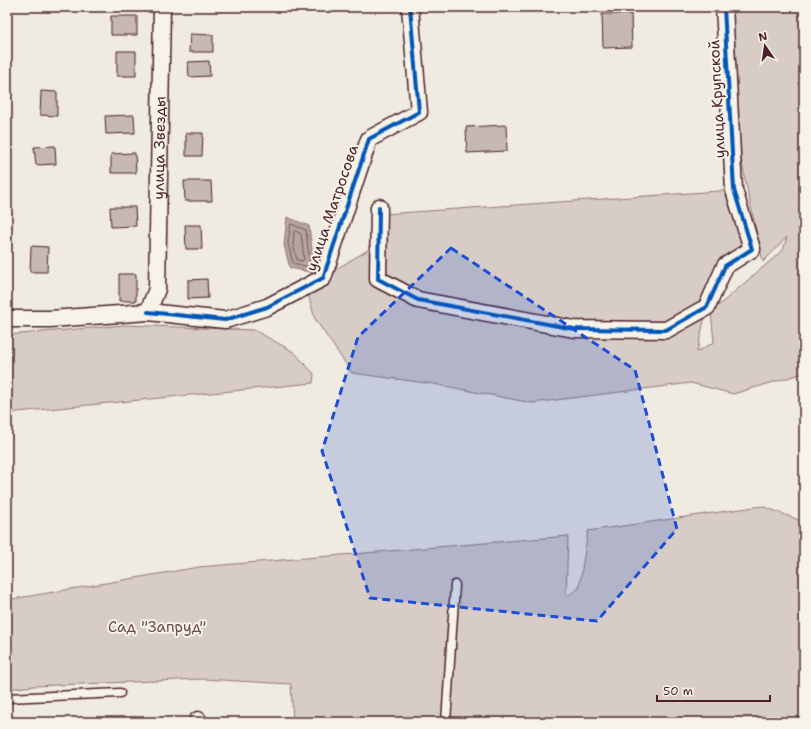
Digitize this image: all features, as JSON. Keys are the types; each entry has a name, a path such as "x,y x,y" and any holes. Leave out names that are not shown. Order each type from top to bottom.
{"street":[{"name":"улица Звезды","path":"148,312 157,289 162,7"},
{"name":"улица Матросова","path":"7,319 50,319 148,312 225,320 267,307 323,278 369,139 418,112 410,7"},
{"name":"улица Крупской","path":"379,207 378,279 418,300 574,329 666,330 707,307 726,266 752,249 734,190 724,7"}],"lane":[{"path":"446,722 455,585"},
{"path":"7,698 120,693"}],"highlighted area":[{"path":"451,248 635,370 677,529 597,621 370,598 322,451 358,337"}],"green space":[{"path":"724,7 804,7 804,373 733,394 691,383 532,403 434,384 352,373 315,319 306,287 368,250 379,207 384,214 734,190 752,249 725,266 707,307 697,352 714,342 711,312 783,250 787,237 763,262 746,184 728,87"},
{"path":"125,325 254,330 294,352 314,374 313,383 7,413 7,335"},
{"name":"Сад \"Запруд\"","path":"762,506 804,522 804,722 293,722 291,684 203,679 33,686 7,689 7,600 199,567 568,536 566,597 579,588 588,531"}],"water":[{"path":"287,217 309,226 315,273 290,268 284,245"}],"building":[{"path":"602,14 631,14 632,47 603,48"},
{"path":"111,16 137,16 137,35 111,35"},
{"path":"190,34 213,35 213,52 189,52"},
{"path":"117,51 136,51 136,76 117,76"},
{"path":"209,61 210,76 189,77 188,62"},
{"path":"41,91 57,92 57,116 40,115"},
{"path":"134,115 135,133 106,134 105,116"},
{"path":"506,125 507,151 467,153 466,127"},
{"path":"186,133 203,133 202,156 186,156"},
{"path":"55,146 56,164 36,165 34,147"},
{"path":"135,153 136,173 111,173 111,154"},
{"path":"184,181 211,181 212,201 185,201"},
{"path":"110,207 135,207 136,226 111,227"},
{"path":"185,225 201,225 202,249 186,249"},
{"path":"31,246 48,247 47,272 30,272"},
{"path":"119,274 136,274 136,301 119,301"},
{"path":"207,279 208,298 188,299 188,280"}],"cycle path":[{"path":"148,312 225,320 267,307 323,278 369,139 419,112 410,7"},
{"path":"379,207 378,279 418,300 574,329 666,330 707,307 725,266 752,249 734,190 724,7"}]}
